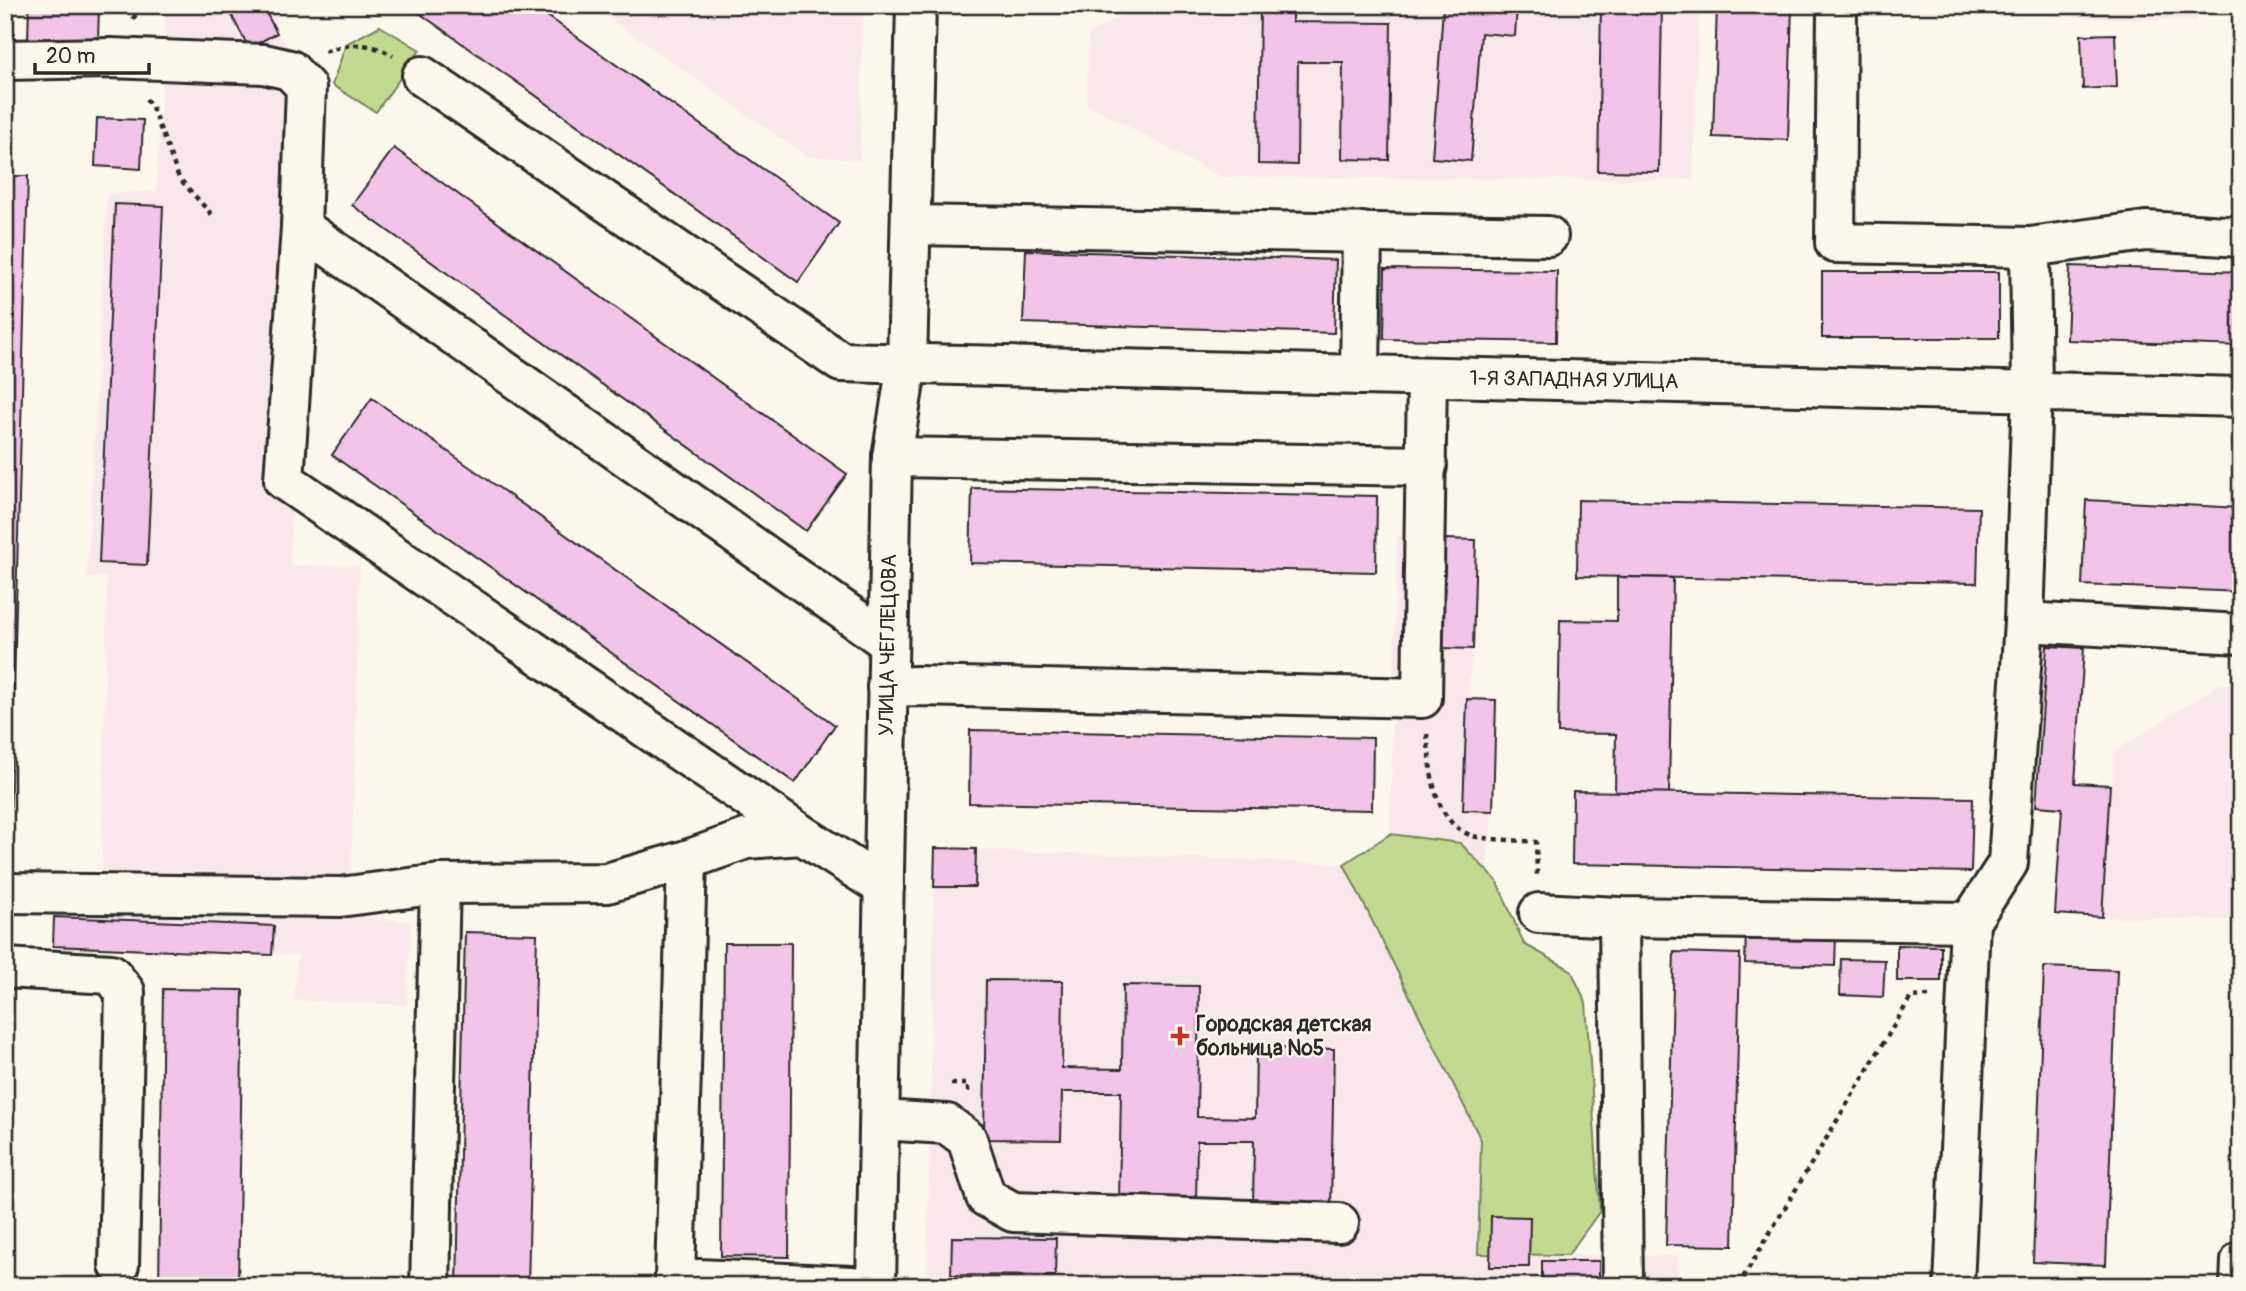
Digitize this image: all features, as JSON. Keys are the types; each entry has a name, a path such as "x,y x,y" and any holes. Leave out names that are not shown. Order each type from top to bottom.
{"street":[{"name":"УЛИЦА ЧЕГЛЕЦОВА","path":"876,1286 891,457 907,363 916,5"},
{"path":"1837,5 1835,243 2030,247 2146,232 2241,237"},
{"path":"5,60 110,58 264,64 290,70 306,87 301,227 285,480 802,835 884,887"},
{"name":"1-Я ЗАПАДНАЯ УЛИЦА","path":"422,75 841,362 2241,397"},
{"path":"911,225 1548,236"},
{"path":"301,227 888,642"},
{"path":"1360,375 1362,232"},
{"path":"1954,1286 1970,922 2008,863 2024,622 2032,392 2030,247"},
{"path":"887,687 1422,698 1427,377"},
{"path":"891,457 1427,466"},
{"path":"2024,622 2241,634"},
{"path":"5,894 340,897 440,884 607,883 687,860 746,839 802,835"},
{"path":"687,860 675,1278 852,1286"},
{"path":"430,1286 440,884"},
{"path":"1539,913 1619,917 1970,922"},
{"path":"1619,917 1623,1286"},
{"path":"5,968 111,974 125,992 119,1265"},
{"path":"880,1120 947,1124 967,1139 986,1196 1013,1212 1339,1223"},
{"path":"2240,1286 2241,1261"}],"path":[{"path":"290,70 329,50 359,43 381,49 422,75"},
{"path":"110,58 152,107 179,178 212,215"},
{"path":"1422,698 1433,784 1446,818 1470,835 1535,842 1539,913"},
{"path":"1738,1286 1911,997 1936,996"}],"shaded area":[{"path":"167,5 276,5 277,33 307,72 290,565 360,566 350,916 411,922 407,1005 293,1000 298,955 53,946 55,903 101,902 107,577 87,578 107,194 156,191"},
{"path":"591,5 863,5 860,160 806,156"},
{"path":"1141,5 1699,5 1693,180 1220,177 1087,104 1088,34"},
{"path":"1903,5 2209,5 2195,21 1902,11"},
{"name":"Городская детская больница №5","path":"1397,536 1476,540 1473,649 1467,698 1496,700 1493,811 1483,901 1405,988 1481,1140 1478,1254 1678,1256 1678,1286 927,1286 935,848 1344,864 1390,833"},
{"path":"2220,684 2241,684 2241,920 2102,917 2114,752"}],"green space":[{"path":"380,26 420,50 376,112 332,85 346,44"},
{"path":"1390,834 1460,843 1497,881 1524,944 1571,970 1586,1003 1600,1211 1568,1255 1478,1254 1481,1140 1344,864"}],"building":[{"path":"29,5 99,5 98,42 28,40"},
{"path":"226,5 262,5 277,33 249,48"},
{"path":"408,5 532,5 839,223 798,282"},
{"path":"1260,5 1292,5 1292,22 1391,23 1389,160 1342,159 1343,62 1298,62 1297,165 1258,164"},
{"path":"1479,5 1517,5 1515,36 1481,33 1471,161 1432,158 1443,9 1478,11"},
{"path":"1601,5 1662,5 1659,172 1598,171"},
{"path":"1717,5 1792,5 1788,140 1713,137"},
{"path":"2115,34 2117,87 2083,89 2081,35"},
{"path":"97,118 143,120 141,169 95,166"},
{"path":"394,148 847,474 806,531 352,205"},
{"path":"5,176 28,176 9,858 5,858"},
{"path":"115,204 163,206 147,565 99,563"},
{"path":"1026,250 1336,260 1334,333 1023,323"},
{"path":"2070,266 2241,272 2241,346 2067,340"},
{"path":"1385,269 1557,271 1556,342 1384,339"},
{"path":"1822,272 1999,272 1999,338 1822,338"},
{"path":"372,398 835,725 795,783 332,455"},
{"path":"972,488 1377,496 1376,572 970,563"},
{"path":"1578,500 1979,508 1977,583 1577,576"},
{"path":"2086,500 2241,508 2241,592 2082,585"},
{"path":"1445,539 1476,540 1473,649 1442,648"},
{"path":"1617,577 1673,578 1669,793 1615,792 1616,734 1558,733 1560,620 1617,621"},
{"path":"2047,646 2084,648 2075,783 2110,785 2102,917 2055,914 2062,808 2036,806"},
{"path":"1467,699 1496,700 1493,811 1463,810"},
{"path":"970,730 1373,738 1372,810 969,803"},
{"path":"1573,791 1973,798 1971,872 1572,864"},
{"path":"935,848 976,849 975,887 934,887"},
{"path":"54,917 274,926 272,955 53,946"},
{"path":"1746,931 1836,933 1835,966 1745,963"},
{"path":"465,932 537,934 528,1286 457,1286"},
{"path":"724,943 791,943 789,1257 721,1256"},
{"path":"1897,945 1941,946 1941,981 1897,981"},
{"path":"1674,952 1740,954 1733,1246 1666,1245"},
{"path":"1841,959 1885,960 1883,997 1840,995"},
{"path":"2044,967 2117,970 2106,1265 2033,1262"},
{"path":"986,980 1063,981 1062,1068 1122,1069 1123,985 1199,986 1197,1117 1255,1118 1256,1048 1334,1049 1331,1208 1253,1207 1254,1141 1197,1141 1196,1204 1119,1203 1121,1092 1062,1092 1061,1140 984,1139"},
{"path":"163,989 243,990 238,1286 159,1286"},
{"path":"1491,1216 1530,1217 1529,1267 1490,1267"},
{"path":"952,1237 1056,1238 1055,1276 951,1275"},
{"path":"1542,1261 1599,1261 1599,1286 1542,1286"}],"place":[{"name":"Городская детская больница №5","path":"1180,1036"}]}
